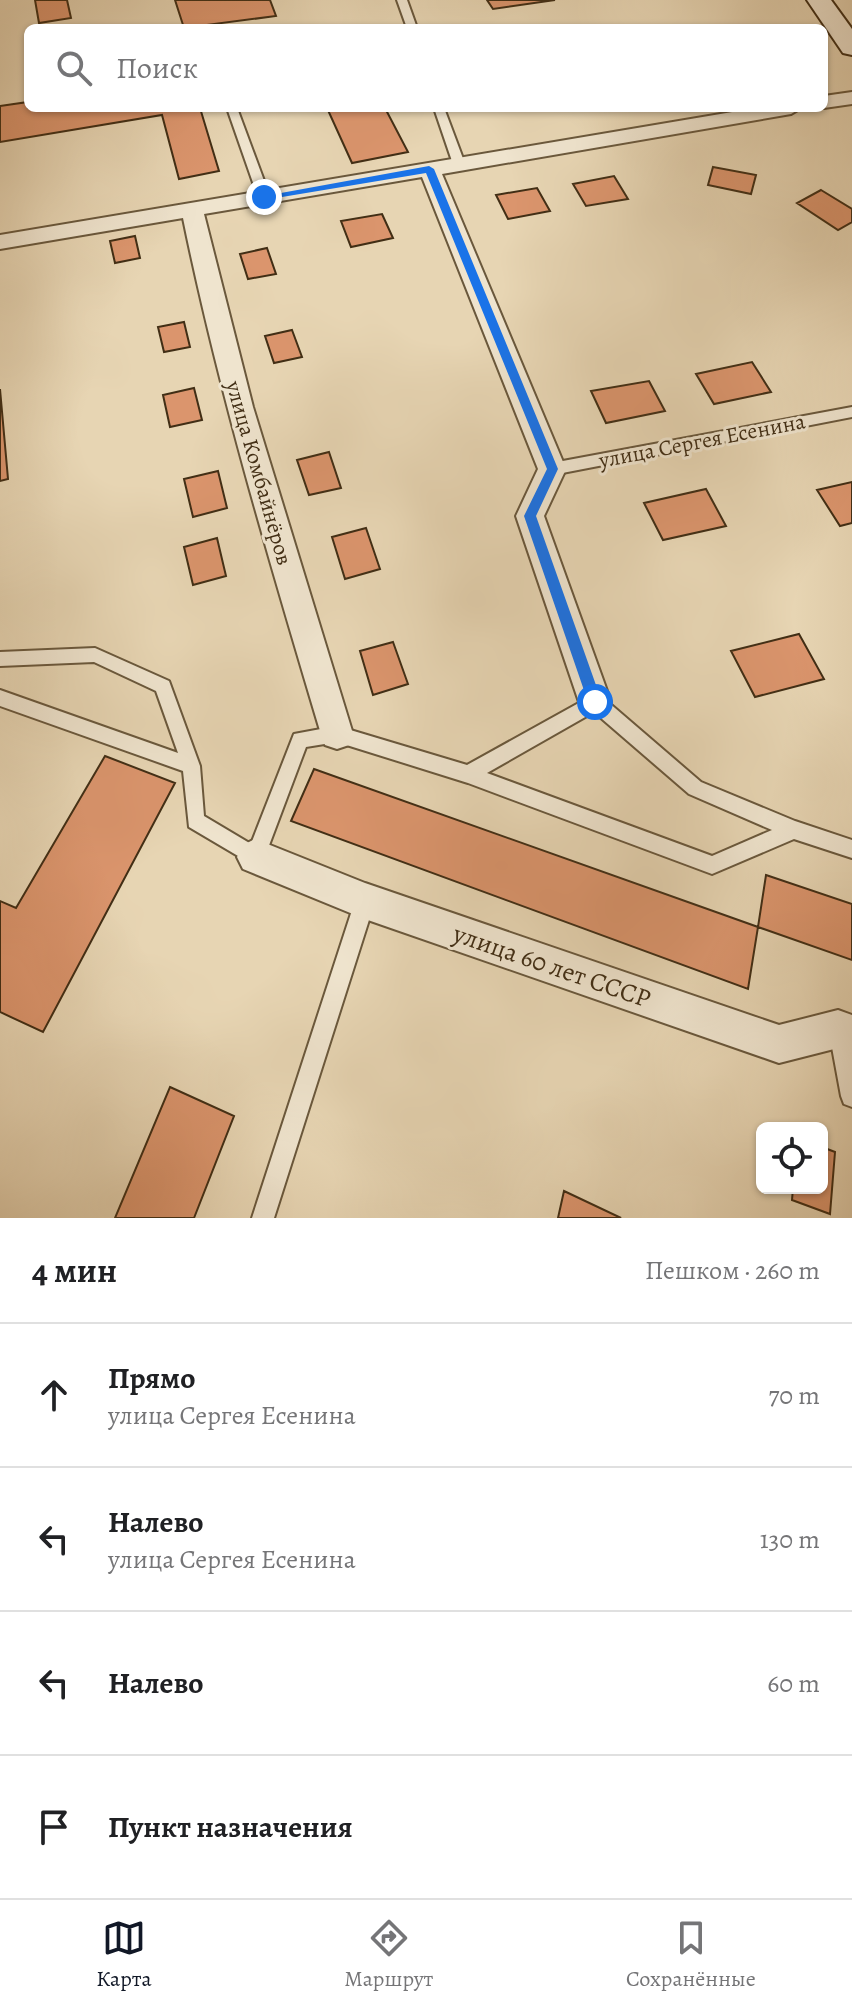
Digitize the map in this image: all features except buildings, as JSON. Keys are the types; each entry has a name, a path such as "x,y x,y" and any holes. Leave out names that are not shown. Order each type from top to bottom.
{"main road":[{"path":"819,0 852,47"}],"street":[{"path":"828,101 852,98"},
{"path":"0,242 767,112"},
{"path":"429,169 552,469 530,516 595,702"},
{"name":"улица Комбайнёров","path":"192,209 210,299 254,463 337,734"},
{"name":"улица 60 лет СССР","path":"255,857 365,901 779,1044 845,1031"}],"lane":[{"path":"402,0 411,24"},
{"path":"233,112 264,197"},
{"path":"440,112 459,164"},
{"name":"улица Сергея Есенина","path":"552,469 852,412"},
{"path":"0,659 95,655 163,686 191,766 195,821 255,857 300,740 337,734 468,774 712,865 794,830"},
{"path":"0,698 191,766"},
{"path":"468,774 595,702 695,788 794,830 852,849"},
{"path":"263,1218 365,901"},
{"path":"845,1031 852,1096"}],"route":[{"path":"264,197 429,169 552,469 530,516 595,702"}]}
